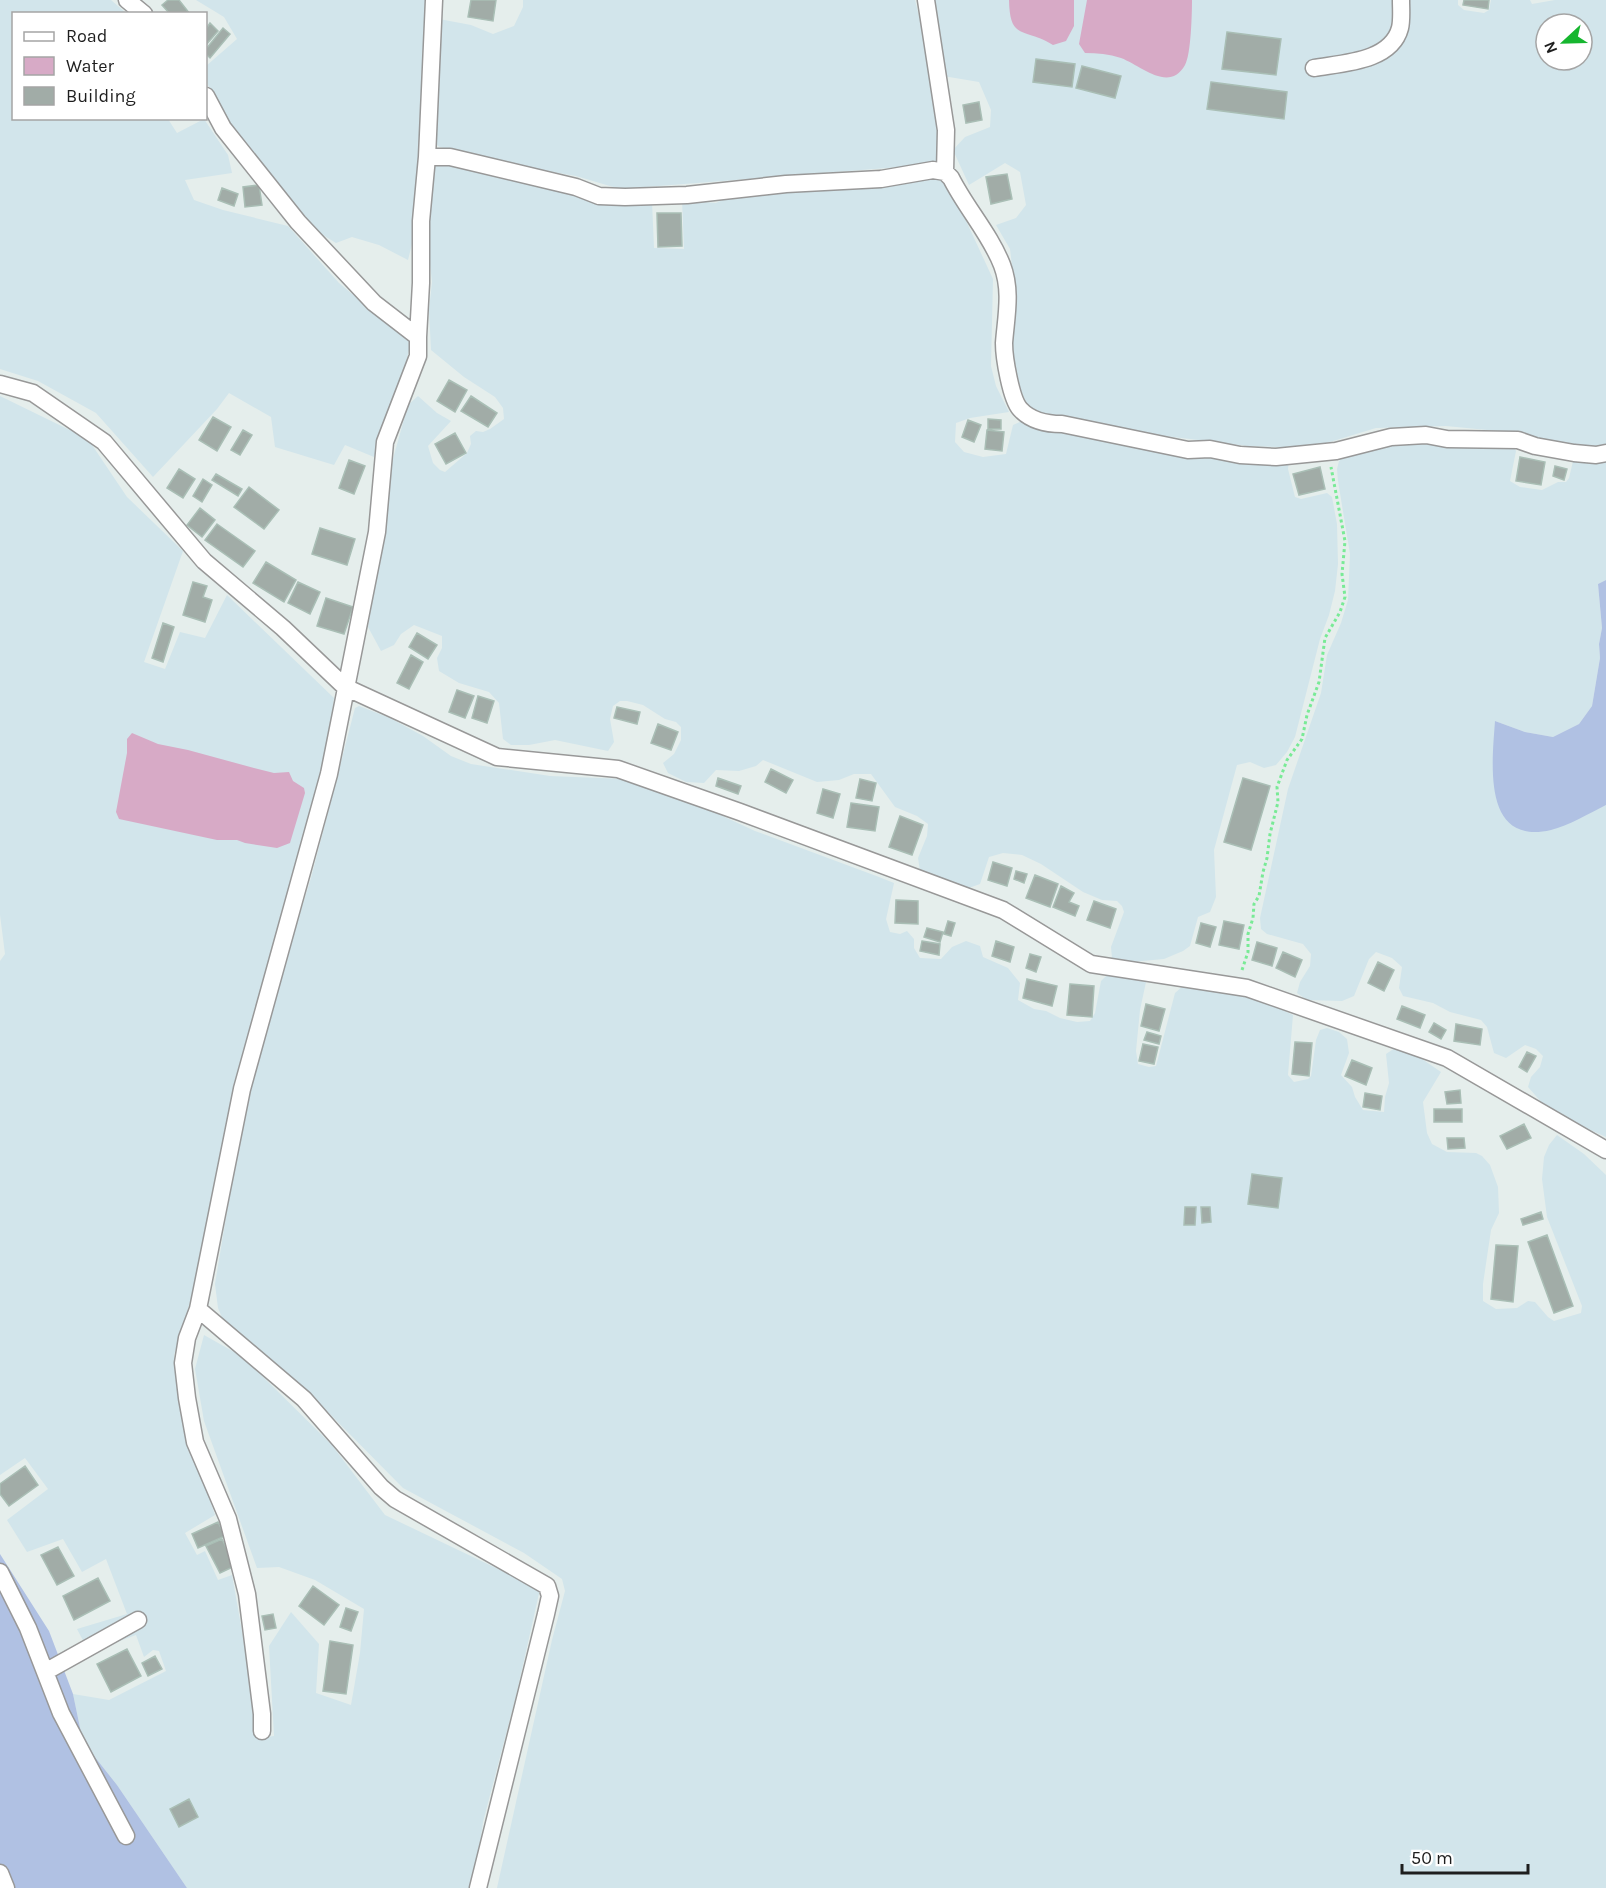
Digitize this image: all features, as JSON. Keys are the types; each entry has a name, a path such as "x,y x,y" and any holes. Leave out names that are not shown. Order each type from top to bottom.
{"street":[{"path":"127,0 142,12"},
{"path":"262,1731 262,1714 247,1594 228,1519 195,1442 183,1363 187,1338 198,1309 242,1089 329,774 376,532 385,442 418,356 421,221 427,157 434,0"},
{"path":"926,0 946,130 945,172"},
{"path":"1314,68 1379,53 1393,42 1400,28 1401,0"},
{"path":"207,98 224,128 298,222 374,303 418,337"},
{"path":"427,157 450,157 576,187 599,196 625,197 687,195 762,186 881,179 933,170 945,172 983,230 1002,265 1007,285 1008,303 1004,345 1005,366 1019,408 1030,417 1048,424 1062,424 1188,450 1210,449 1276,457 1328,452 1390,437 1426,435 1456,440 1518,440 1535,446 1574,453 1596,455 1606,453"},
{"path":"0,384 33,393 104,442 204,561 283,628 345,687 496,757 618,770 740,812 1003,910 1091,963 1239,986 1447,1058 1606,1150"},
{"path":"198,1309 304,1399 381,1487 395,1499 547,1586 550,1596 548,1605 478,1888"},
{"path":"0,1572 28,1628 61,1713 126,1836"},
{"path":"45,1672 138,1620"},
{"path":"0,1873 6,1888"}],"path":[{"path":"1239,986 1243,963 1248,952 1248,934 1254,904 1259,896 1278,802 1277,787 1287,760 1302,739 1307,715 1319,682 1325,638 1340,612 1344,597 1342,574 1345,541 1328,452"}],"shaded area":[{"path":"0,0 111,0 125,12 12,12 12,120 169,120 177,133 205,120 228,155 232,173 185,180 194,200 223,210 288,226 339,283 411,343 400,385 374,457 345,445 334,465 275,447 271,417 229,393 217,409 153,477 96,413 38,381 0,369"},
{"path":"196,0 425,0 425,85 413,240 408,260 379,245 352,237 336,243 318,232 232,130 207,83 207,65 237,39 224,17"},
{"path":"523,0 915,0 928,52 936,109 938,164 620,189 576,176 489,161 440,147 432,142 439,19 471,25 493,34 514,26 523,7"},
{"path":"929,0 1458,0 1458,5 1464,10 1484,13 1489,10 1491,0 1530,0 1532,4 1555,0 1606,0 1606,444 1585,448 1518,433 1446,426 1376,428 1310,448 1248,446 1165,436 1047,414 1030,413 1015,375 1011,344 1014,283 1010,249 996,225 1016,218 1026,205 1020,172 1005,163 969,185 953,150 965,137 990,127 991,110 979,82 943,76"},
{"path":"431,162 455,164 652,202 654,248 684,249 682,200 716,203 735,194 942,178 962,212 993,279 991,366 996,386 1009,412 970,418 956,423 955,442 964,452 983,457 1006,454 1013,425 1024,420 1289,460 1288,469 1295,497 1301,499 1327,493 1332,497 1337,524 1338,564 1335,591 1295,737 1287,752 1276,765 1264,768 1250,762 1237,765 1214,850 1216,897 1210,912 1198,917 1190,946 1164,959 1131,962 1112,958 1111,947 1124,912 1122,906 1117,901 1102,900 1083,892 1041,864 1022,855 1003,853 989,857 980,884 966,889 920,871 918,858 927,836 928,824 917,816 895,807 871,774 854,774 839,780 817,782 763,760 756,766 739,771 716,770 704,783 686,782 668,773 663,763 674,754 681,740 681,727 676,722 665,719 643,705 627,701 620,701 613,706 610,719 614,742 608,751 555,740 529,745 511,745 503,739 499,703 489,692 459,683 439,671 437,658 442,648 442,636 414,625 401,634 394,645 381,651 368,627 381,534 384,491 408,405 418,396 437,413 451,421 428,446 433,463 445,472 467,453 471,444 470,436 476,431 483,432 490,429 504,419 503,408 495,397 464,377 431,350 429,310 432,282 428,246"},
{"path":"0,396 88,439 127,497 183,551 144,662 165,669 180,632 205,638 227,595 334,698 325,755 301,856 196,1282 174,1355 181,1417 215,1515 185,1533 197,1555 205,1551 218,1580 232,1575 261,1738 274,1736 269,1646 291,1612 319,1644 316,1693 351,1705 360,1653 364,1609 315,1580 279,1567 257,1568 204,1421 195,1369 204,1335 243,1357 331,1444 385,1515 540,1589 516,1696 483,1822 474,1888 187,1888 117,1785 83,1742 73,1694 109,1700 166,1671 159,1651 153,1650 144,1657 136,1635 89,1652 77,1629 127,1614 106,1559 82,1572 63,1539 27,1552 7,1520 48,1489 25,1458 0,1475 0,961 5,954 0,915"},
{"path":"1407,441 1513,445 1516,451 1510,481 1520,487 1542,490 1558,482 1566,482 1574,457 1606,456 1606,580 1598,584 1602,628 1599,644 1600,658 1592,706 1579,724 1553,737 1525,732 1495,721 1552,829 1606,805 1606,1137 1566,1119 1543,1104 1528,1087 1531,1077 1540,1067 1543,1056 1536,1049 1525,1045 1506,1058 1494,1053 1487,1027 1481,1020 1450,1012 1433,1003 1403,996 1399,988 1402,967 1392,958 1376,952 1369,959 1354,996 1342,1001 1307,1000 1297,993 1300,982 1310,966 1311,954 1303,944 1267,934 1261,929 1260,918 1288,789 1321,693 1327,655 1348,600 1350,554 1338,481 1339,461 1343,457"},
{"path":"1606,580 1606,805 1558,828 1529,832 1513,826 1502,814 1496,798 1493,779 1495,721 1525,732 1553,737 1579,724 1592,706 1600,658 1599,644 1602,628 1598,584"},
{"path":"359,706 390,718 423,736 451,756 471,764 550,776 624,779 690,801 755,831 894,883 886,919 890,932 900,934 907,931 914,939 914,948 920,958 941,959 952,947 966,941 980,946 983,957 1008,968 1020,983 1018,1000 1034,1009 1077,1022 1090,1021 1095,1013 1101,981 1107,975 1120,973 1146,982 1140,1010 1136,1051 1138,1064 1156,1066 1175,993 1183,986 1236,988 1293,1015 1288,1075 1294,1082 1308,1079 1311,1076 1316,1040 1320,1030 1327,1028 1339,1032 1347,1039 1349,1053 1341,1075 1352,1087 1363,1110 1384,1112 1389,1083 1386,1054 1395,1048 1422,1059 1441,1072 1423,1102 1427,1133 1432,1144 1447,1152 1476,1153 1482,1156 1490,1165 1498,1187 1499,1213 1491,1230 1483,1284 1483,1301 1496,1309 1517,1308 1528,1301 1535,1302 1554,1321 1581,1313 1582,1306 1547,1217 1542,1179 1544,1157 1549,1145 1557,1135 1584,1154 1606,1175 1606,1888 497,1888 565,1591 562,1579 524,1553 403,1488 319,1403 223,1320 218,1308 215,1284 239,1139 273,1000 311,878 355,708"},
{"path":"0,1554 49,1631 73,1694 83,1742 117,1785 187,1888 0,1888"}],"water":[{"path":"1009,0 1074,0 1074,26 1066,41 1053,45 1015,28"},
{"path":"1087,0 1192,0 1190,43 1185,65 1179,73 1171,77 1163,77 1121,58 1085,53 1079,44"},
{"path":"132,733 158,744 274,773 289,772 293,781 304,788 305,793 290,843 277,848 237,840 217,840 119,819 116,812 127,753 127,739"}],"building":[{"path":"168,0 179,0 188,12 168,12 162,5"},
{"path":"471,0 496,0 493,21 468,17"},
{"path":"1464,0 1489,0 1488,9 1463,5"},
{"path":"210,23 218,31 207,44 207,28"},
{"path":"223,28 230,34 210,58 207,55 207,48"},
{"path":"1227,32 1281,39 1276,75 1222,69"},
{"path":"1036,59 1075,64 1072,87 1033,82"},
{"path":"1082,66 1121,76 1115,98 1076,88"},
{"path":"1211,82 1287,92 1284,119 1207,109"},
{"path":"979,102 982,120 966,123 963,105"},
{"path":"1007,174 1012,199 991,204 986,177"},
{"path":"259,185 262,205 245,207 243,187"},
{"path":"222,188 238,194 234,206 218,200"},
{"path":"657,213 681,213 682,246 658,247"},
{"path":"449,380 467,390 455,412 437,401"},
{"path":"471,396 497,413 488,427 461,411"},
{"path":"213,417 231,427 217,451 199,440"},
{"path":"988,419 1001,420 1001,429 988,429"},
{"path":"968,420 981,425 974,442 962,437"},
{"path":"243,430 252,435 240,455 231,450"},
{"path":"987,430 1004,432 1002,451 985,449"},
{"path":"455,433 466,453 446,464 435,444"},
{"path":"1520,457 1545,462 1541,485 1516,481"},
{"path":"349,460 365,466 354,494 339,488"},
{"path":"1555,466 1567,469 1564,480 1553,476"},
{"path":"1320,467 1325,489 1299,495 1293,474"},
{"path":"179,469 195,479 183,498 167,488"},
{"path":"216,474 242,489 238,496 212,480"},
{"path":"203,479 212,485 202,502 193,496"},
{"path":"249,487 279,510 264,529 234,507"},
{"path":"200,508 215,520 202,537 187,525"},
{"path":"217,524 255,551 243,567 205,540"},
{"path":"320,528 355,539 347,565 312,554"},
{"path":"266,562 296,580 284,602 253,583"},
{"path":"193,582 207,586 203,597 212,600 205,622 183,615"},
{"path":"298,582 320,592 310,614 288,603"},
{"path":"326,598 353,607 344,634 317,626"},
{"path":"163,623 174,627 163,662 152,658"},
{"path":"417,633 437,645 428,659 409,647"},
{"path":"411,655 423,662 409,689 397,683"},
{"path":"457,690 474,696 465,718 449,712"},
{"path":"478,696 494,701 487,723 472,718"},
{"path":"617,707 640,712 637,724 614,718"},
{"path":"658,724 678,732 671,750 651,743"},
{"path":"771,769 793,780 786,793 765,782"},
{"path":"718,778 741,786 738,794 716,786"},
{"path":"1243,778 1270,786 1251,850 1224,842"},
{"path":"860,779 876,783 872,801 856,798"},
{"path":"823,789 840,794 833,818 817,813"},
{"path":"851,803 879,807 875,831 847,827"},
{"path":"900,816 923,825 912,855 889,847"},
{"path":"993,862 1012,868 1007,886 988,880"},
{"path":"1016,871 1027,874 1024,883 1014,879"},
{"path":"1035,875 1058,884 1050,907 1026,898"},
{"path":"1061,886 1074,893 1069,902 1079,906 1075,916 1053,907"},
{"path":"896,900 918,901 918,924 895,923"},
{"path":"1094,901 1116,909 1110,928 1087,920"},
{"path":"948,921 955,923 951,936 944,934"},
{"path":"1224,921 1244,925 1239,949 1219,945"},
{"path":"1201,923 1216,927 1210,947 1196,943"},
{"path":"927,928 943,932 940,942 924,937"},
{"path":"922,941 940,944 939,955 920,951"},
{"path":"996,941 1014,947 1010,962 992,956"},
{"path":"1257,942 1277,948 1272,966 1252,960"},
{"path":"1283,952 1302,960 1295,977 1276,968"},
{"path":"1030,954 1041,957 1036,972 1026,968"},
{"path":"1378,962 1394,970 1384,991 1368,983"},
{"path":"1027,979 1057,986 1052,1006 1023,998"},
{"path":"1070,984 1094,986 1092,1017 1067,1015"},
{"path":"1146,1004 1165,1009 1159,1031 1141,1026"},
{"path":"1402,1006 1425,1015 1420,1028 1397,1019"},
{"path":"1434,1023 1446,1030 1441,1039 1429,1032"},
{"path":"1456,1024 1482,1029 1480,1045 1454,1041"},
{"path":"1147,1032 1161,1036 1159,1044 1144,1040"},
{"path":"1295,1042 1312,1043 1309,1076 1292,1074"},
{"path":"1143,1044 1158,1047 1154,1064 1139,1061"},
{"path":"1527,1052 1536,1056 1527,1072 1519,1067"},
{"path":"1352,1060 1372,1068 1366,1085 1345,1076"},
{"path":"1460,1090 1461,1103 1447,1104 1445,1092"},
{"path":"1365,1093 1382,1096 1380,1110 1363,1107"},
{"path":"1434,1109 1462,1109 1462,1122 1434,1122"},
{"path":"1524,1124 1531,1138 1507,1149 1500,1136"},
{"path":"1447,1138 1464,1138 1465,1148 1448,1149"},
{"path":"1252,1174 1282,1178 1278,1208 1248,1204"},
{"path":"1185,1207 1196,1207 1195,1225 1184,1225"},
{"path":"1201,1207 1210,1207 1211,1222 1202,1223"},
{"path":"1541,1212 1543,1219 1523,1225 1521,1219"},
{"path":"1547,1235 1573,1306 1554,1313 1528,1242"},
{"path":"1496,1245 1518,1246 1513,1302 1491,1299"},
{"path":"25,1466 38,1485 9,1506 0,1494 0,1484"},
{"path":"218,1522 225,1536 198,1548 192,1534"},
{"path":"222,1539 235,1566 220,1573 206,1546"},
{"path":"58,1547 74,1576 57,1585 41,1555"},
{"path":"98,1578 110,1601 74,1620 63,1596"},
{"path":"313,1586 339,1605 324,1625 299,1606"},
{"path":"346,1608 358,1612 351,1631 340,1627"},
{"path":"273,1614 276,1628 265,1630 262,1616"},
{"path":"330,1641 353,1645 346,1694 323,1691"},
{"path":"127,1649 141,1676 111,1692 97,1664"},
{"path":"155,1656 162,1669 148,1676 142,1663"},
{"path":"189,1799 198,1817 179,1827 170,1809"}]}
